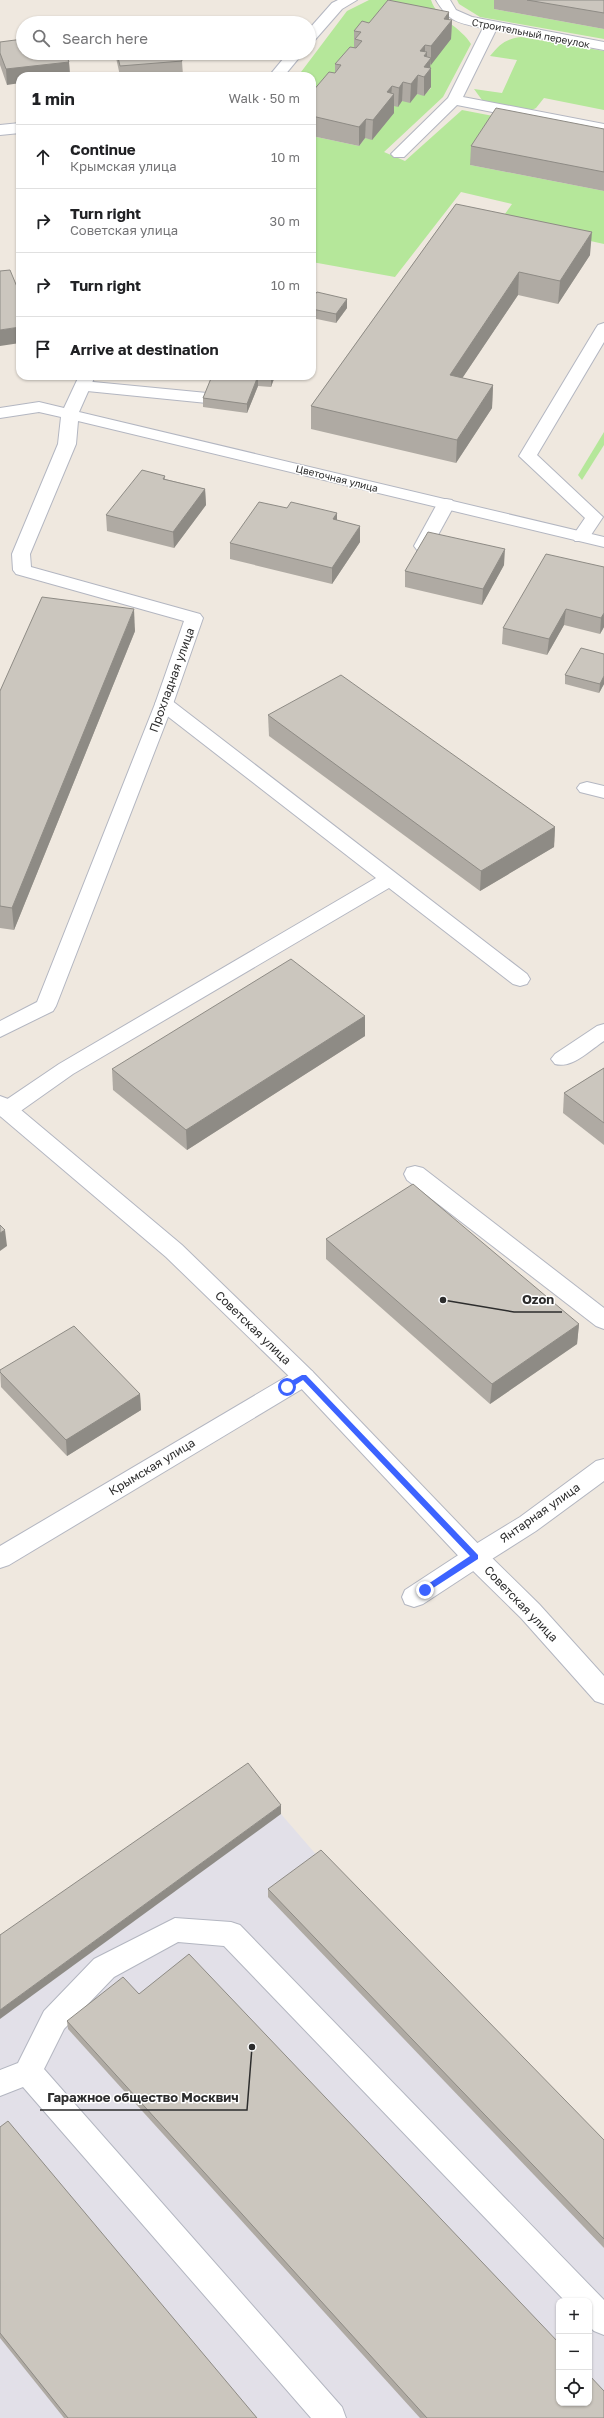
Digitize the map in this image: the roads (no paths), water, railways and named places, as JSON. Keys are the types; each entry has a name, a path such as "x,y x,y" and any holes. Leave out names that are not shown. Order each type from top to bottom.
{"street":[{"path":"316,30 337,6 350,0"},
{"name":"Строительный переулок","path":"443,0 451,13 468,21 604,46"},
{"path":"399,154 454,100 491,26"},
{"path":"279,72 290,60"},
{"path":"454,100 604,129"},
{"path":"0,130 16,128"},
{"path":"594,517 528,456 604,328"},
{"path":"85,381 207,398"},
{"name":"Прохладная улица","path":"0,1030 46,1006 164,704 194,618 22,570 21,554 67,444 70,414 85,381"},
{"name":"Цветочная улица","path":"0,413 39,407 604,542"},
{"path":"581,537 604,502"},
{"path":"423,546 446,504"},
{"path":"164,704 520,979"},
{"path":"4,1107 390,878"},
{"path":"562,1059 604,1031"},
{"name":"Советская улица","path":"4,1107 174,1251 304,1377 475,1557 530,1611 604,1693"},
{"path":"415,1174 604,1320"},
{"name":"Крымская улица","path":"0,1558 304,1377"},
{"name":"Янтарная улица","path":"414,1597 528,1524 604,1468"},
{"path":"0,2083 28,2072 54,2020 104,1968 175,1930 231,1934 582,2298"},
{"path":"28,2072 331,2418"},
{"path":"592,2308 604,2321"}],"place":[{"name":"Ozon","path":"443,1300"},
{"name":"Гаражное общество Москвич","path":"252,2047"}]}
